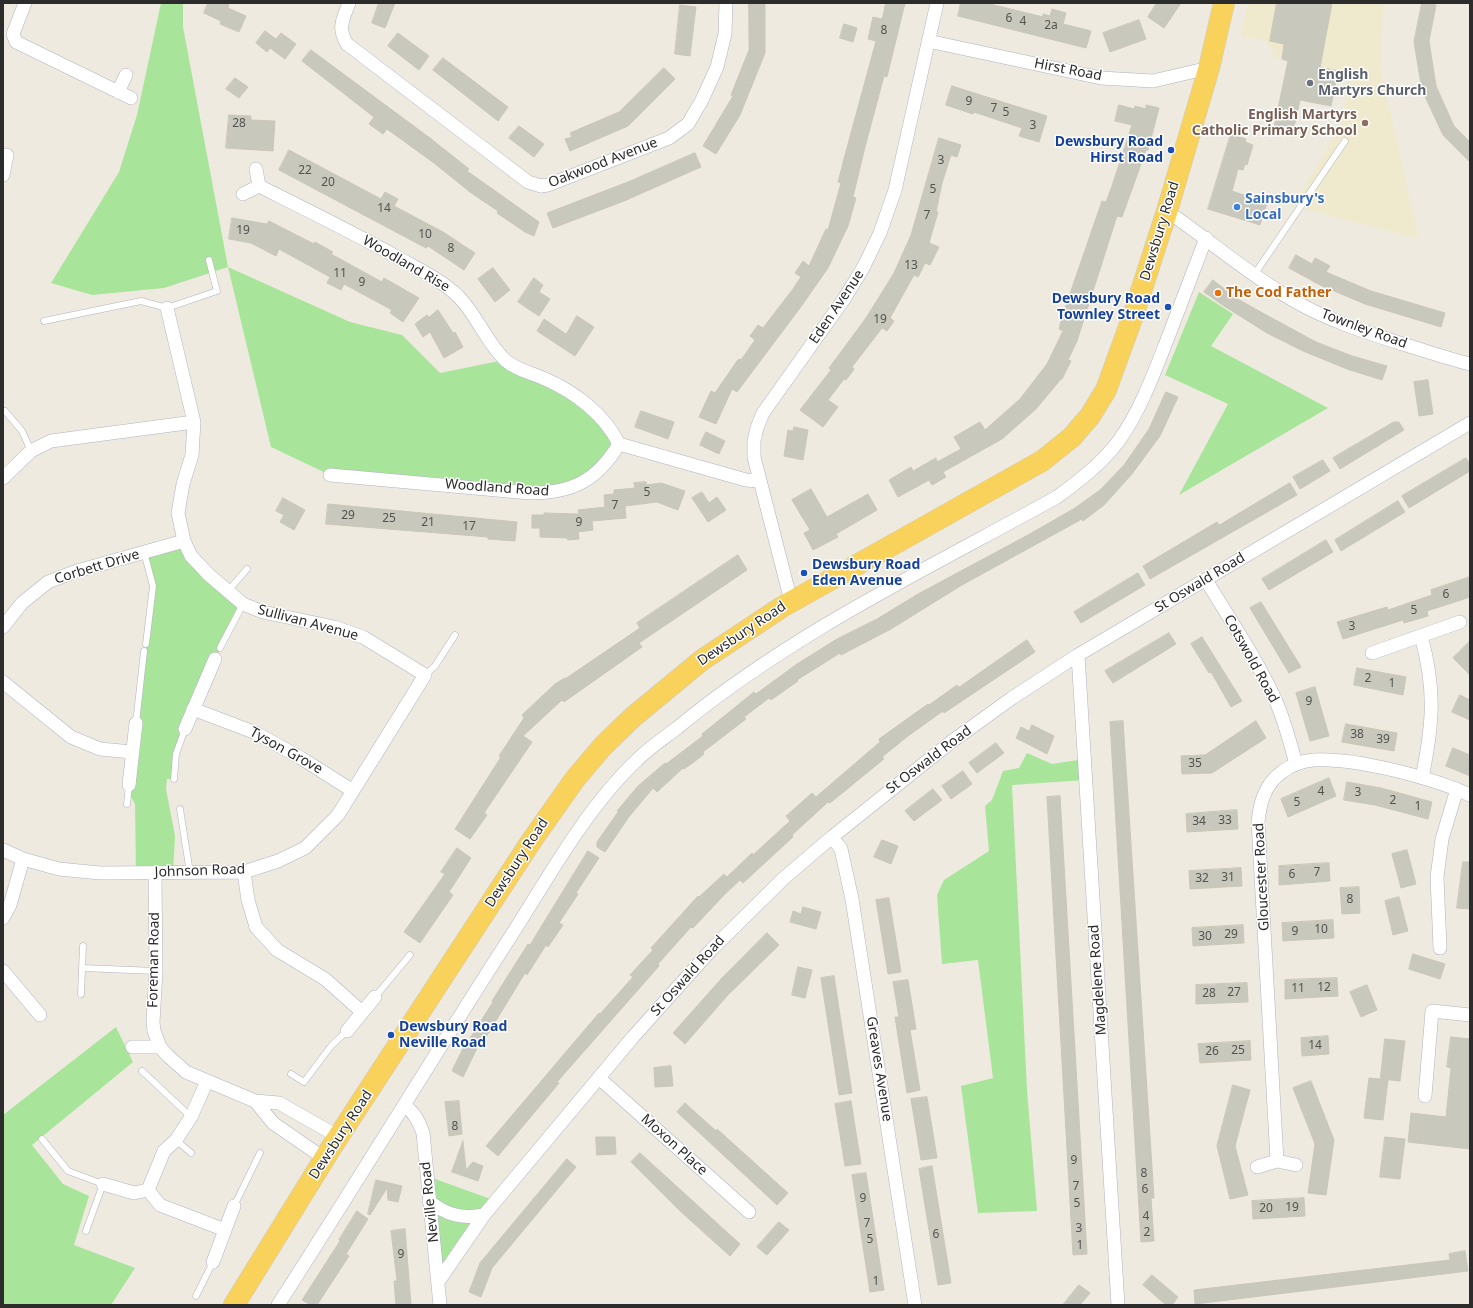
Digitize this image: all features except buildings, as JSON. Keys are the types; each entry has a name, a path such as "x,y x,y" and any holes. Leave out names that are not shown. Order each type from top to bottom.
{"highway":[{"name":"Dewsbury Road","path":"234,1305 339,1137 532,840 574,779 603,746 633,716 702,660 791,601 1014,478 1042,461 1072,437 1090,416 1106,390 1134,313 1167,211 1209,68 1224,3"}],"street":[{"path":"25,3 13,34 16,42 132,98"},
{"name":"Oakwood Avenue","path":"349,3 342,24 341,35 347,44 522,178 528,182 541,186 548,185 669,138 688,124 702,100 717,67 725,34 726,3"},
{"name":"Eden Avenue","path":"791,601 754,457 756,428 763,413 844,299 863,268 880,233 894,190 937,3"},
{"name":"Hirst Road","path":"928,41 1101,78 1153,81 1209,68"},
{"path":"118,92 126,75"},
{"path":"3,175 7,155"},
{"path":"243,194 259,186 256,169"},
{"name":"Woodland Rise","path":"259,186 376,245 439,281 458,296 473,312 504,360 519,369 555,383 572,393 593,410 614,434 619,444"},
{"name":"Townley Road","path":"1167,211 1206,238 1254,275 1291,299 1331,320 1360,331 1470,364"},
{"path":"278,1305 405,1106 490,969 586,820 610,789 637,760 704,705 770,658 867,600 1057,497 1079,481 1117,443 1134,418 1206,238"},
{"name":"Sullivan Avenue","path":"167,308 194,422 192,455 183,484 178,513 184,541 191,556 243,604 263,612 334,627 363,637 425,675"},
{"path":"3,478 31,451 51,442 194,422"},
{"name":"St Oswald Road","path":"438,1282 484,1215 599,1078 712,949 784,878 832,837 951,742 1012,698 1078,655 1470,423"},
{"path":"619,444 746,480 759,481"},
{"name":"Woodland Road","path":"330,475 530,493 553,493 569,489 586,482 613,455 619,444"},
{"name":"Corbett Drive","path":"3,627 22,603 48,582 78,571 184,541"},
{"name":"Cotswold Road","path":"1206,580 1262,673 1275,698 1286,726 1296,764"},
{"path":"1372,653 1460,622"},
{"path":"1420,636 1427,658 1432,715 1429,743 1422,778"},
{"path":"185,729 217,653"},
{"name":"Magdelene Road","path":"1078,655 1118,1305"},
{"name":"Johnson Road","path":"3,850 23,859 59,869 100,873 244,872 278,861 305,848 338,815 425,675"},
{"path":"3,682 71,737 100,749 132,752"},
{"name":"Tyson Grove","path":"193,709 256,732 301,758 352,791"},
{"path":"129,785 136,724"},
{"name":"Gloucester Road","path":"1277,1161 1258,822 1260,804 1265,791 1273,780 1283,771 1296,764 1312,760 1328,760 1392,770 1457,789 1470,795"},
{"path":"1440,948 1437,877 1442,839 1457,789"},
{"name":"Greaves Avenue","path":"832,837 841,849 852,899 915,1305"},
{"path":"3,918 10,905 23,859"},
{"path":"244,872 248,900 256,927 277,950 325,979 362,1012"},
{"name":"Foreman Road","path":"155,873 156,971 153,1022 154,1031 160,1047 186,1072 255,1101 279,1103 339,1137"},
{"path":"3,970 40,1015"},
{"path":"347,1031 374,997"},
{"path":"1425,1096 1432,1011 1470,1015"},
{"path":"132,1047 160,1047"},
{"name":"Moxon Place","path":"599,1078 749,1212"},
{"path":"148,1190 164,1151 176,1140 191,1117 207,1081"},
{"name":"Foreman Road","path":"255,1101 273,1123 325,1159"},
{"name":"Neville Road","path":"405,1106 412,1111 419,1122 422,1133 440,1305"},
{"path":"1257,1167 1277,1161 1296,1165"},
{"path":"103,1184 134,1193 148,1190"},
{"path":"148,1190 160,1205 225,1230"},
{"path":"429,1201 440,1210 453,1215 470,1217 484,1215"},
{"path":"212,1262 234,1206"}],"lane":[{"path":"1254,275 1345,141"},
{"path":"44,321 141,301 167,308 217,291 209,260"},
{"path":"5,411 22,431 31,451"},
{"path":"144,552 153,586 146,644"},
{"path":"228,591 247,569"},
{"path":"217,653 243,604"},
{"path":"425,675 435,666 455,635"},
{"path":"136,724 144,651"},
{"path":"174,779 176,754 185,729"},
{"path":"127,804 129,785"},
{"path":"180,809 190,873"},
{"path":"81,994 83,946"},
{"path":"374,997 410,955"},
{"path":"82,968 156,971"},
{"path":"291,1074 304,1082 332,1046 347,1031"},
{"path":"142,1071 191,1117"},
{"path":"42,1139 68,1171 103,1184 86,1231"},
{"path":"176,1140 191,1153"},
{"path":"234,1206 260,1153"},
{"path":"196,1296 212,1262"}],"shaded area":[{"name":"English Martyrs Catholic Primary School","path":"1248,3 1383,3 1381,71 1419,239 1293,206 1332,140 1345,106 1349,73 1273,57 1273,51 1266,41 1241,36"}],"green space":[{"path":"161,3 183,3 183,27 228,267 164,288 92,295 51,283 119,172 137,115"},
{"path":"228,267 350,322 402,335 440,373 504,360 572,393 619,444 569,489 330,475 271,447"},
{"path":"1199,292 1233,314 1211,346 1328,408 1179,495 1228,404 1165,375"},
{"path":"184,541 243,604 215,659 176,754 174,779 167,779 166,789 175,836 173,873 136,873 135,804 128,792 153,586 144,552"},
{"path":"1027,753 1052,764 1084,759 1085,780 1012,785 1027,1090 1037,1211 978,1213 961,1086 993,1078 978,960 942,964 937,895 944,880 989,851 985,806 992,800 1003,771 1019,768"},
{"path":"116,1027 133,1062 32,1145 63,1184 89,1196 74,1245 135,1268 111,1305 3,1305 3,1115"},
{"path":"427,1176 496,1201 438,1282"}],"place":[{"name":"English Martyrs Church","path":"1310,83"},
{"name":"English Martyrs Catholic Primary School","path":"1365,123"},
{"name":"Dewsbury Road Hirst Road","path":"1171,150"},
{"name":"Sainsbury's Local","path":"1237,207"},
{"name":"The Cod Father","path":"1218,293"},
{"name":"Dewsbury Road Townley Street","path":"1168,307"},
{"name":"Dewsbury Road Eden Avenue","path":"804,573"},
{"name":"Dewsbury Road Neville Road","path":"391,1035"}]}
